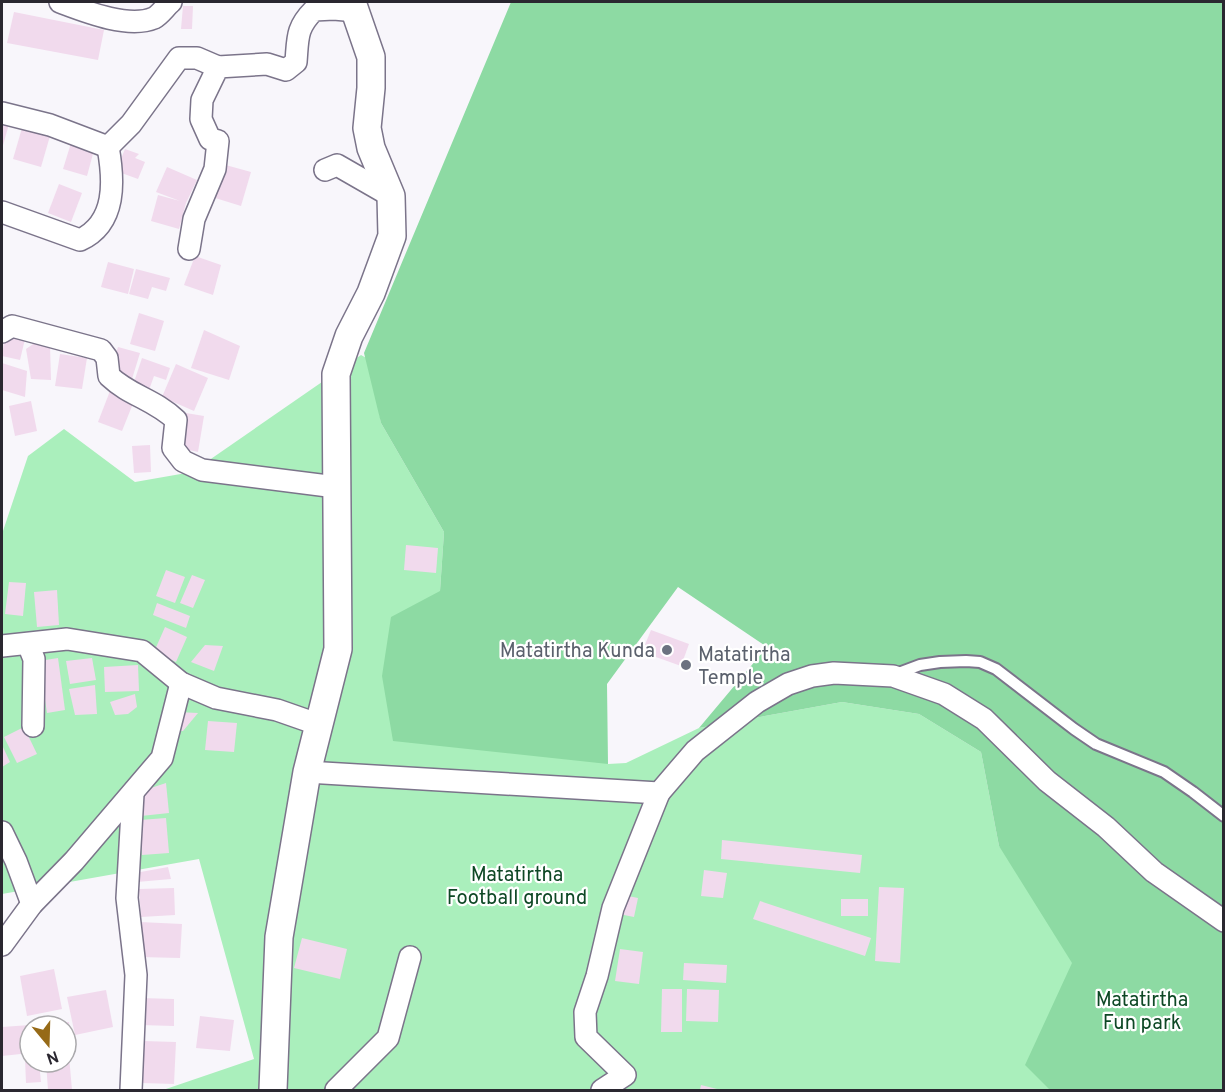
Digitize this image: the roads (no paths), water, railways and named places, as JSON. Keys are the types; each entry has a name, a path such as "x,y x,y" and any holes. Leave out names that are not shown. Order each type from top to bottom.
{"street":[{"path":"60,2 102,18 136,21 154,18 171,2"},
{"path":"108,147 131,124 179,58 197,58 218,67 267,64 286,70 296,63 299,33 303,21 314,10 354,6 370,57 371,88 367,128 371,148 391,195 392,236 371,293 349,336 336,374 338,649 307,772 279,937 273,1090"},
{"path":"189,249 194,219 215,169 218,141 210,139 201,119 202,100 218,67"},
{"path":"2,113 50,125 108,147"},
{"path":"2,212 80,240 88,236 100,223 110,206 113,177 108,147"},
{"path":"325,170 337,165 391,195"},
{"path":"2,332 12,326 101,350 107,358 109,376 120,386 165,409 176,420 173,448 183,461 202,470 336,487"},
{"path":"2,645 68,639 142,651 181,683 216,698 277,710 320,725"},
{"path":"28,644 34,659 33,726"},
{"path":"602,1090 625,1075 586,1037 585,1012 597,976 613,908 659,793 696,751 757,702 788,684 812,676 834,673 893,676 944,694 984,719 1047,781 1106,827 1154,872 1224,921"},
{"path":"2,945 32,904 74,861 162,758 181,683"},
{"path":"307,772 659,793"},
{"path":"131,1090 136,975 127,898 133,794"},
{"path":"2,832 32,904"},
{"path":"336,1090 388,1038 410,957"}],"lane":[{"path":"893,676 920,665 940,662 980,662 996,669 1096,744 1164,772 1224,816"}],"place":[{"name":"Matatirtha Kunda","path":"667,650"},
{"name":"Matatirtha Temple","path":"686,665"}],"park label":[{"name":"Matatirtha Football ground","path":"517,886"},
{"name":"Matatirtha Fun park","path":"1142,1010"}]}
